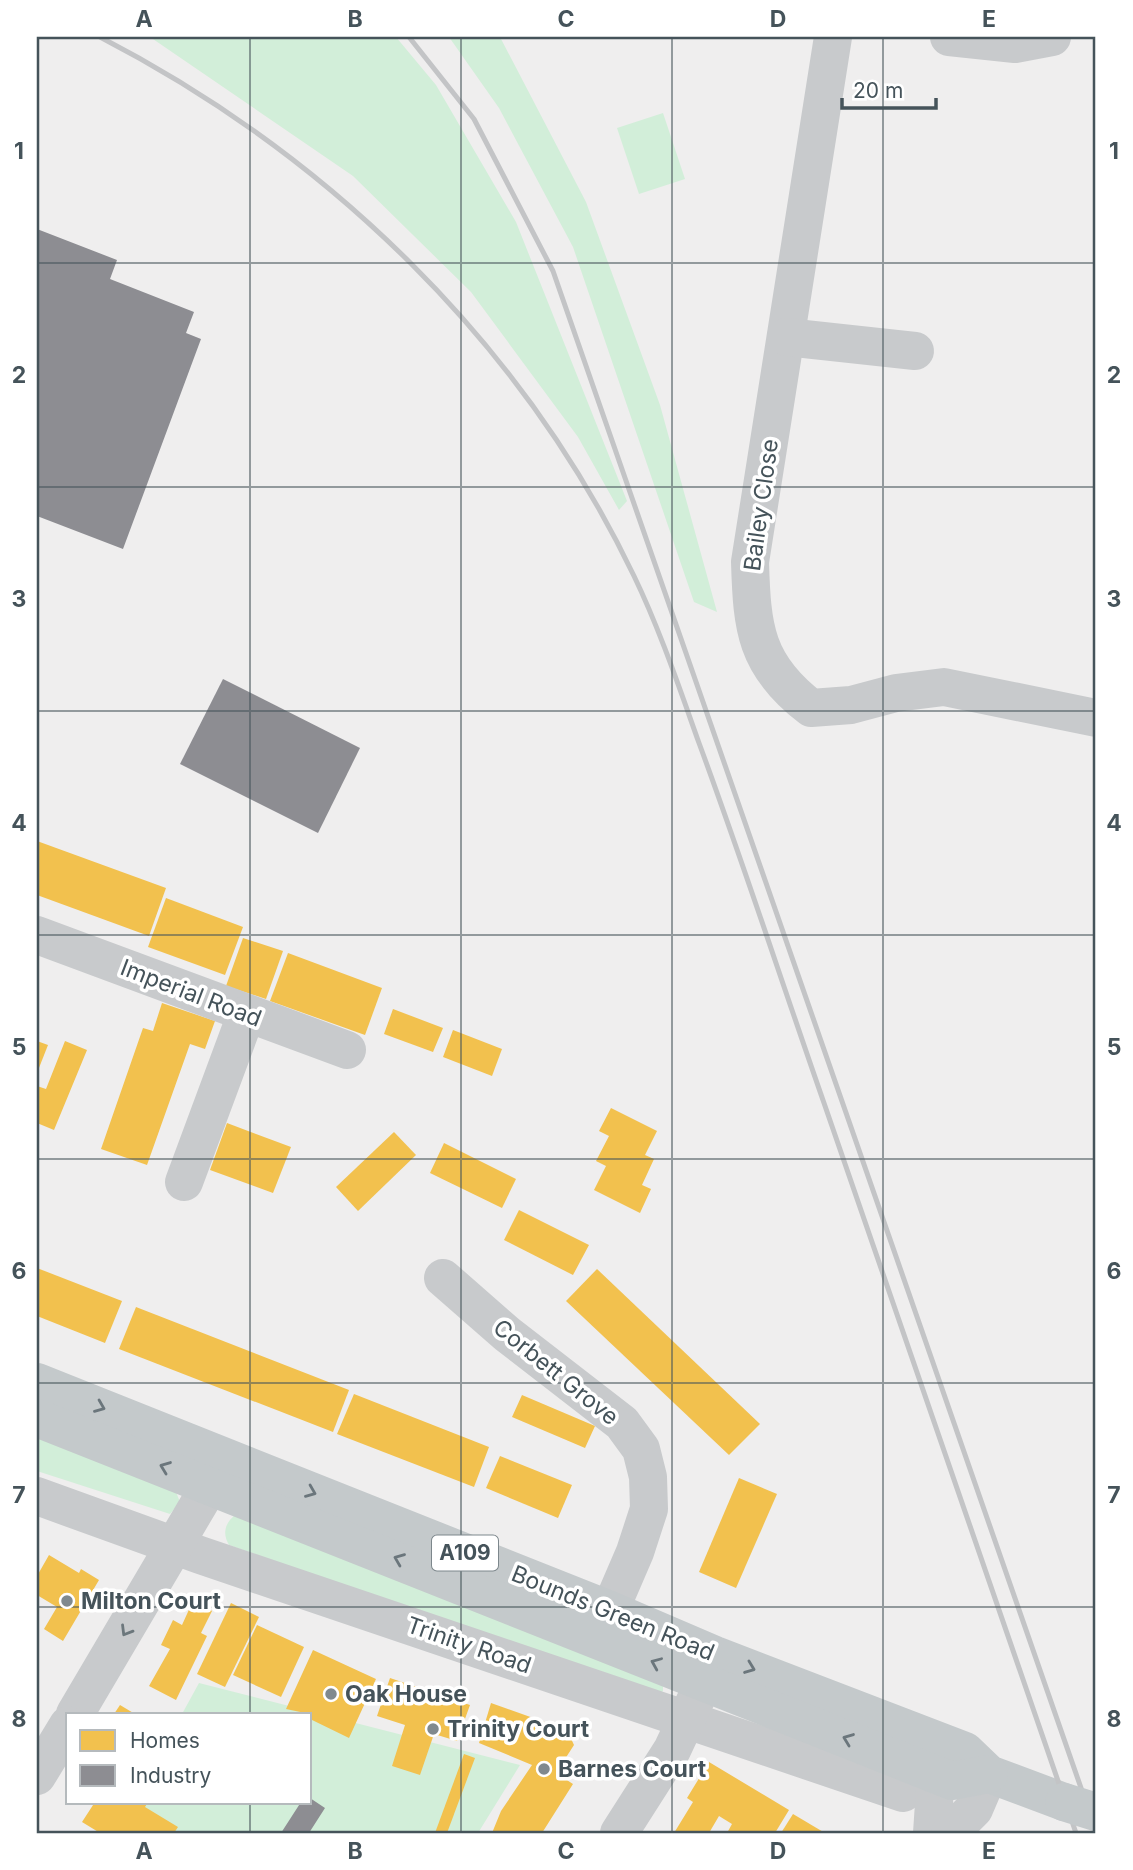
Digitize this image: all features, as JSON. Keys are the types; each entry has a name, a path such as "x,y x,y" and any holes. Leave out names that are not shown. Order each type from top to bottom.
{"main road":[{"name":"Bounds Green Road","path":"37,1382 234,1478 604,1624 709,1669 936,1774 952,1780 1000,1779"},
{"name":"Bounds Green Road","path":"37,1418 234,1478"},
{"name":"Bounds Green Road","path":"709,1669 965,1751 1000,1779 1096,1812"}],"street":[{"name":"Bailey Close","path":"833,37 750,562 751,618 760,646 775,674 790,692 811,708 851,705 897,693 944,687 1096,718"},
{"path":"949,37 1015,44 1052,37"},
{"path":"786,337 915,351"},
{"name":"Imperial Road","path":"37,935 246,1015 347,1050"},
{"path":"184,1182 246,1015"},
{"name":"Corbett Grove","path":"443,1278 508,1334 622,1423 641,1449 648,1477 649,1509 604,1624"},
{"path":"76,1713 182,1550 234,1478"},
{"name":"Trinity Road","path":"37,1496 182,1550 903,1793"},
{"path":"619,1833 672,1750 709,1669"},
{"path":"37,1776 66,1728"},
{"path":"932,1833 936,1774"},
{"path":"950,1833 1000,1779"}],"green space":[{"path":"150,37 396,37 436,85 516,222 627,501 619,510 578,437 471,292 353,176"},
{"path":"449,37 500,37 586,202 660,405 717,612 694,602 573,247 499,108"},
{"path":"663,113 685,179 639,194 617,128"},
{"path":"37,1433 172,1482 180,1502 170,1514 37,1471"},
{"path":"236,1514 663,1684 663,1691 657,1696 229,1545 226,1528"},
{"path":"199,1683 520,1765 478,1833 118,1833 134,1804 312,1804 312,1713 183,1713"}],"building: Homes":[{"path":"37,841 166,888 149,936 37,895"},
{"path":"166,898 243,927 225,975 148,947"},
{"path":"243,938 283,951 266,999 226,986"},
{"path":"288,953 382,988 365,1035 270,1001"},
{"path":"162,1003 215,1021 205,1049 190,1044 147,1165 101,1149 143,1028 153,1031"},
{"path":"393,1009 443,1028 433,1052 384,1034"},
{"path":"453,1030 502,1049 492,1076 443,1057"},
{"path":"37,1041 48,1045 37,1073"},
{"path":"65,1041 87,1050 54,1130 37,1123 37,1086 46,1089"},
{"path":"611,1108 657,1131 645,1155 654,1159 642,1185 651,1189 640,1213 594,1190 606,1166 596,1161 609,1136 599,1131"},
{"path":"227,1123 291,1147 273,1193 210,1170"},
{"path":"394,1132 416,1155 358,1211 336,1187"},
{"path":"444,1143 516,1179 502,1208 430,1173"},
{"path":"519,1210 589,1245 573,1275 504,1240"},
{"path":"37,1268 122,1301 105,1343 37,1316"},
{"path":"597,1269 760,1424 729,1455 566,1301"},
{"path":"136,1307 349,1390 333,1432 119,1349"},
{"path":"354,1394 489,1447 474,1487 337,1434"},
{"path":"522,1395 595,1426 585,1448 512,1417"},
{"path":"500,1456 572,1485 558,1518 486,1488"},
{"path":"739,1478 777,1494 736,1588 699,1572"},
{"name":"Milton Court","path":"49,1555 79,1573 81,1569 99,1580 63,1641 44,1629 57,1607 37,1595 37,1576"},
{"path":"198,1601 212,1611 201,1633 207,1636 176,1700 149,1686 170,1649 161,1645 173,1620 182,1625 192,1603"},
{"path":"231,1603 259,1617 225,1687 197,1674"},
{"path":"257,1625 304,1647 281,1697 233,1675"},
{"name":"Oak House","path":"313,1650 376,1679 349,1738 312,1720 312,1713 286,1709"},
{"name":"Trinity Court","path":"390,1678 470,1705 457,1741 434,1734 420,1775 392,1766 405,1725 377,1716"},
{"name":"Barnes Court","path":"491,1703 567,1730 574,1745 556,1773 573,1784 542,1833 492,1833 501,1811 532,1765 479,1743"},
{"path":"120,1705 133,1713 115,1713"},
{"path":"464,1754 475,1758 447,1833 435,1833"},
{"path":"709,1762 789,1810 775,1833 727,1833 732,1824 719,1816 709,1833 674,1833 693,1802 687,1798"},
{"path":"94,1804 147,1804 145,1807 178,1827 174,1833 100,1833 82,1822"},
{"path":"793,1814 825,1833 781,1833"}],"building: Industry":[{"path":"37,229 117,260 110,279 194,312 186,333 201,339 123,549 37,516"},
{"path":"223,679 360,748 318,833 180,764"},
{"path":"312,1799 325,1808 309,1833 281,1833 300,1804 312,1804"}],"railway":[{"path":"100,37 184,84 264,138 340,198 410,263 476,334 535,410 588,490 634,576 676,680 747,878 1076,1833"},
{"path":"409,37 474,119 553,271 1096,1831"}],"place":[{"name":"Milton Court","path":"67,1601"},
{"name":"Oak House","path":"331,1694"},
{"name":"Trinity Court","path":"433,1729"},
{"name":"Barnes Court","path":"544,1769"}]}
